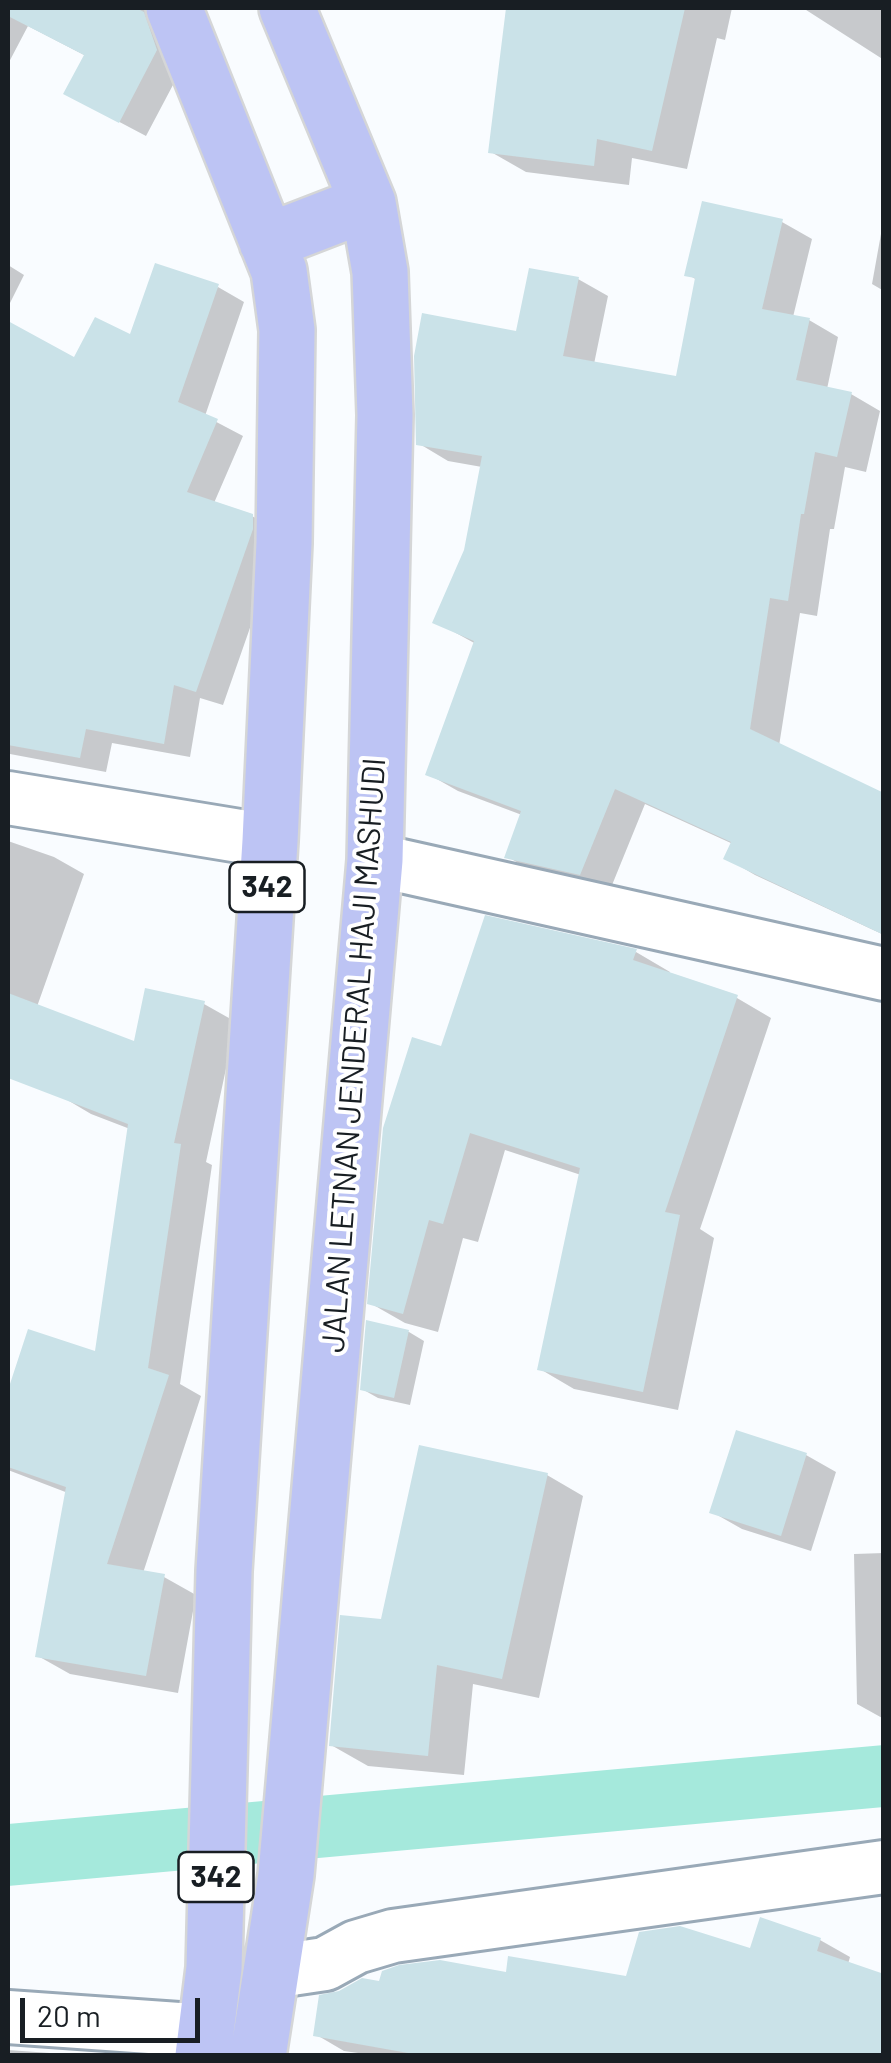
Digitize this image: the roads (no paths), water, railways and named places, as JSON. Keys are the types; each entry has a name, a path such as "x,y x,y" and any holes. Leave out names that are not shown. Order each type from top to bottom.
{"main road":[{"name":"342","path":"174,8 279,271 287,330 284,543 270,840 224,1571 214,1968 205,2043"},
{"name":"JALAN LETNAN JENDERAL HAJI MASHUDI","path":"258,2056 275,1951 295,1771 375,860 384,415 380,272 368,202 287,8"},
{"path":"267,242 368,202"},
{"path":"224,1571 312,1573"}],"street":[{"path":"8,798 270,840"},
{"path":"375,860 884,974"},
{"path":"275,1951 325,1964 356,1947 394,1936 884,1867"},
{"path":"8,2017 205,2043"}],"waterway":[{"path":"8,1855 884,1776"}]}
